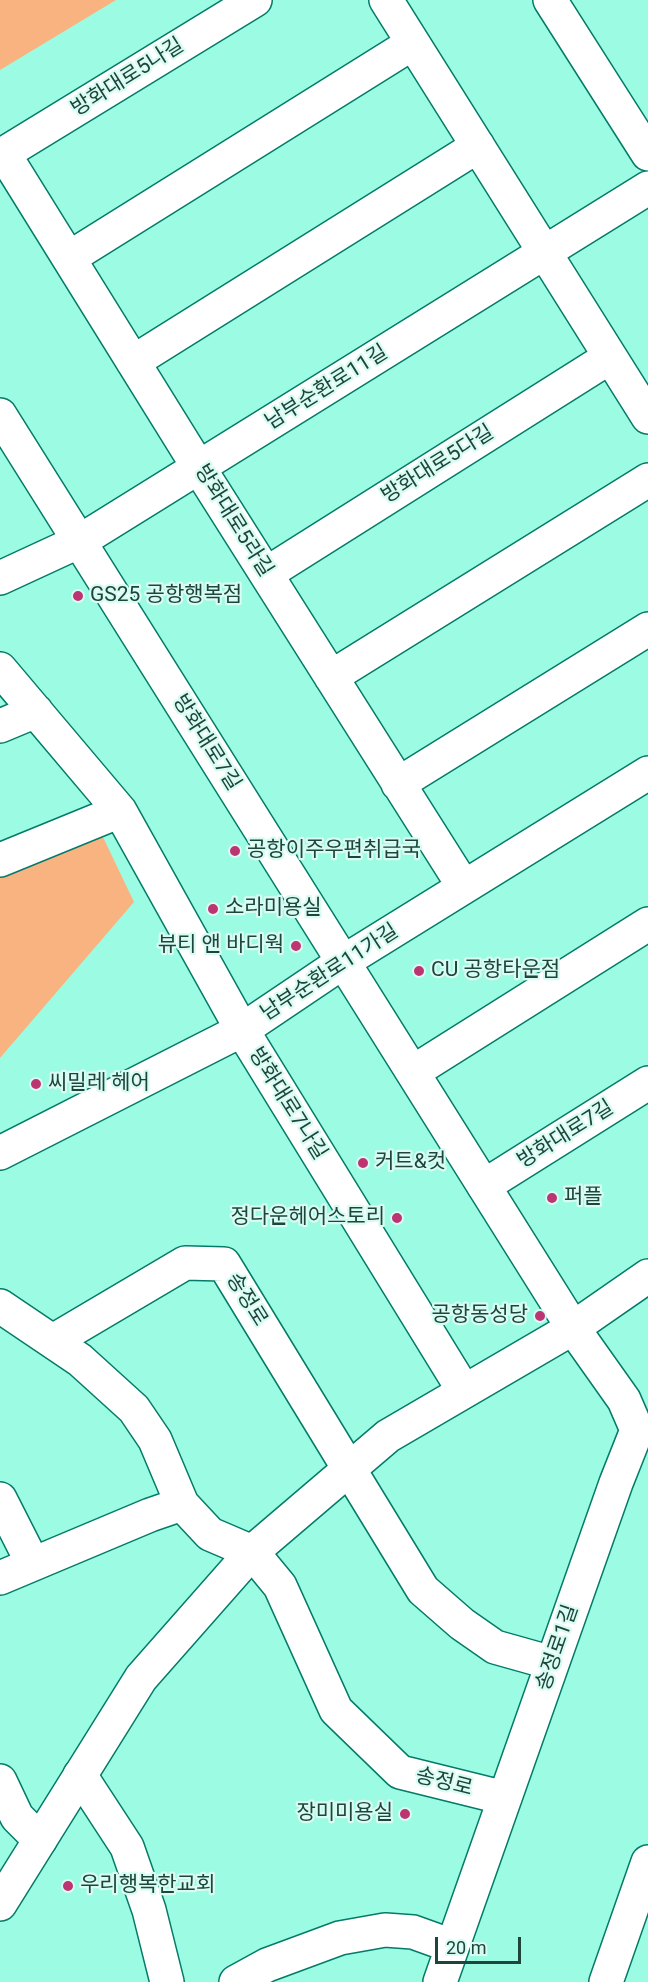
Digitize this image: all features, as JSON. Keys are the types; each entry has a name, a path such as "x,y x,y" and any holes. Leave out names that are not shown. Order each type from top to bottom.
{"street":[{"name":"방화대로5나길","path":"2,155 255,0"},
{"path":"386,0 648,417"},
{"path":"550,0 648,154"},
{"path":"69,258 413,43"},
{"path":"133,362 478,146"},
{"name":"방화대로5라길","path":"2,155 464,887"},
{"name":"남부순환로11길","path":"0,578 80,541 648,188"},
{"name":"방화대로5다길","path":"266,574 610,357"},
{"name":"방화대로7길","path":"0,414 573,1328"},
{"path":"331,677 648,480"},
{"path":"398,784 648,629"},
{"name":"방화대로7나길","path":"0,669 120,811 242,1030 464,1391"},
{"path":"0,726 36,711"},
{"name":"남부순환로11가길","path":"0,1153 242,1030 343,962 648,773"},
{"path":"0,860 120,811"},
{"path":"413,1072 648,924"},
{"name":"방화대로7길","path":"484,1186 648,1083"},
{"name":"송정로","path":"53,1341 185,1263 224,1264 423,1590 462,1624 495,1647 552,1663"},
{"path":"0,1904 141,1678 252,1552 388,1436 573,1328 648,1276"},
{"name":"송정로","path":"0,1306 80,1360 134,1409 155,1440 182,1504 210,1534 252,1552 280,1586 336,1710 400,1772 505,1798"},
{"name":"송정로1길","path":"440,1982 616,1483 637,1430 624,1400 573,1328"},
{"path":"0,1499 33,1564"},
{"path":"0,1578 150,1515 182,1504"},
{"path":"80,1775 127,1847 149,1910 167,1982"},
{"path":"0,1781 17,1817 40,1840"},
{"path":"606,1982 648,1862"},
{"path":"236,1982 267,1965 340,1938 385,1929 413,1932 452,1946"}],"shaded area":[{"path":"0,0 116,0 0,70"},
{"path":"101,833 134,902 0,1058 0,875"}],"place":[{"name":"GS25 공항행복점","path":"78,596"},
{"name":"공항이주우편취급국","path":"235,851"},
{"name":"소라미용실","path":"213,909"},
{"name":"뷰티 앤 바디웍","path":"296,946"},
{"name":"CU 공항타운점","path":"419,971"},
{"name":"씨밀레 헤어","path":"36,1084"},
{"name":"커트&컷","path":"363,1163"},
{"name":"퍼플","path":"552,1198"},
{"name":"정다운헤어스토리","path":"397,1218"},
{"name":"공항동성당","path":"540,1316"},
{"name":"장미미용실","path":"405,1814"},
{"name":"우리행복한교회","path":"68,1886"}]}
